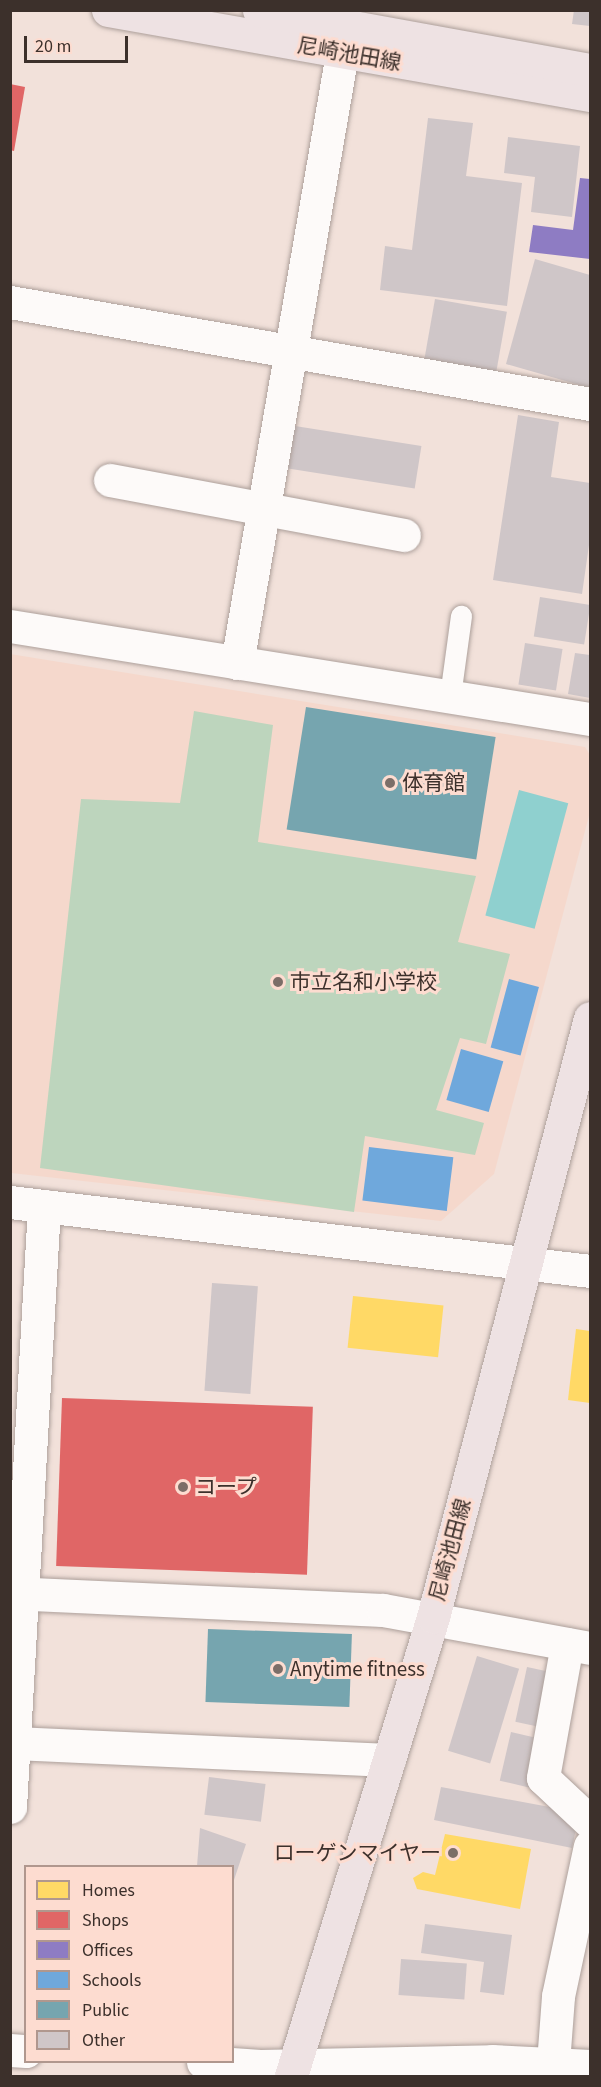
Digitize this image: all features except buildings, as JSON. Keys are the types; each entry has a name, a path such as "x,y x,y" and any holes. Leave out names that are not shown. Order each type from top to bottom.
{"main road":[{"name":"尼崎池田線","path":"108,10 336,29 591,70"},
{"name":"尼崎池田線","path":"259,10 591,95"},
{"name":"尼崎池田線","path":"293,2070 432,1617 591,1018"}],"street":[{"path":"237,663 292,351 336,29"},
{"path":"10,302 591,404"},
{"path":"110,480 404,536"},
{"path":"10,626 591,719"},
{"path":"10,1202 591,1271"},
{"path":"10,1807 14,1743 17,1593 44,1206"},
{"path":"17,1593 382,1610 432,1617 579,1646 543,1778 591,1822"},
{"path":"14,1743 389,1760"},
{"path":"553,2063 558,1996 591,1846"},
{"path":"226,2063 293,2070 481,2061 591,2066"}],"lane":[{"path":"450,696 460,616"}],"shaded area":[{"name":"市立名和小学校","path":"10,654 585,747 590,755 590,812 494,1174 441,1221 11,1173"}],"green space":[{"path":"194,711 273,725 258,842 476,876 458,942 510,954 486,1044 460,1038 436,1110 484,1123 475,1155 365,1136 354,1212 40,1168 81,799 180,803"}],"water":[{"path":"519,790 568,803 535,929 485,916"}],"place":[{"name":"体育館","path":"390,783"},
{"name":"市立名和小学校","path":"278,982"},
{"name":"コープ","path":"183,1487"},
{"name":"Anytime fitness","path":"278,1669"},
{"name":"ローゲンマイヤー","path":"453,1853"}]}
